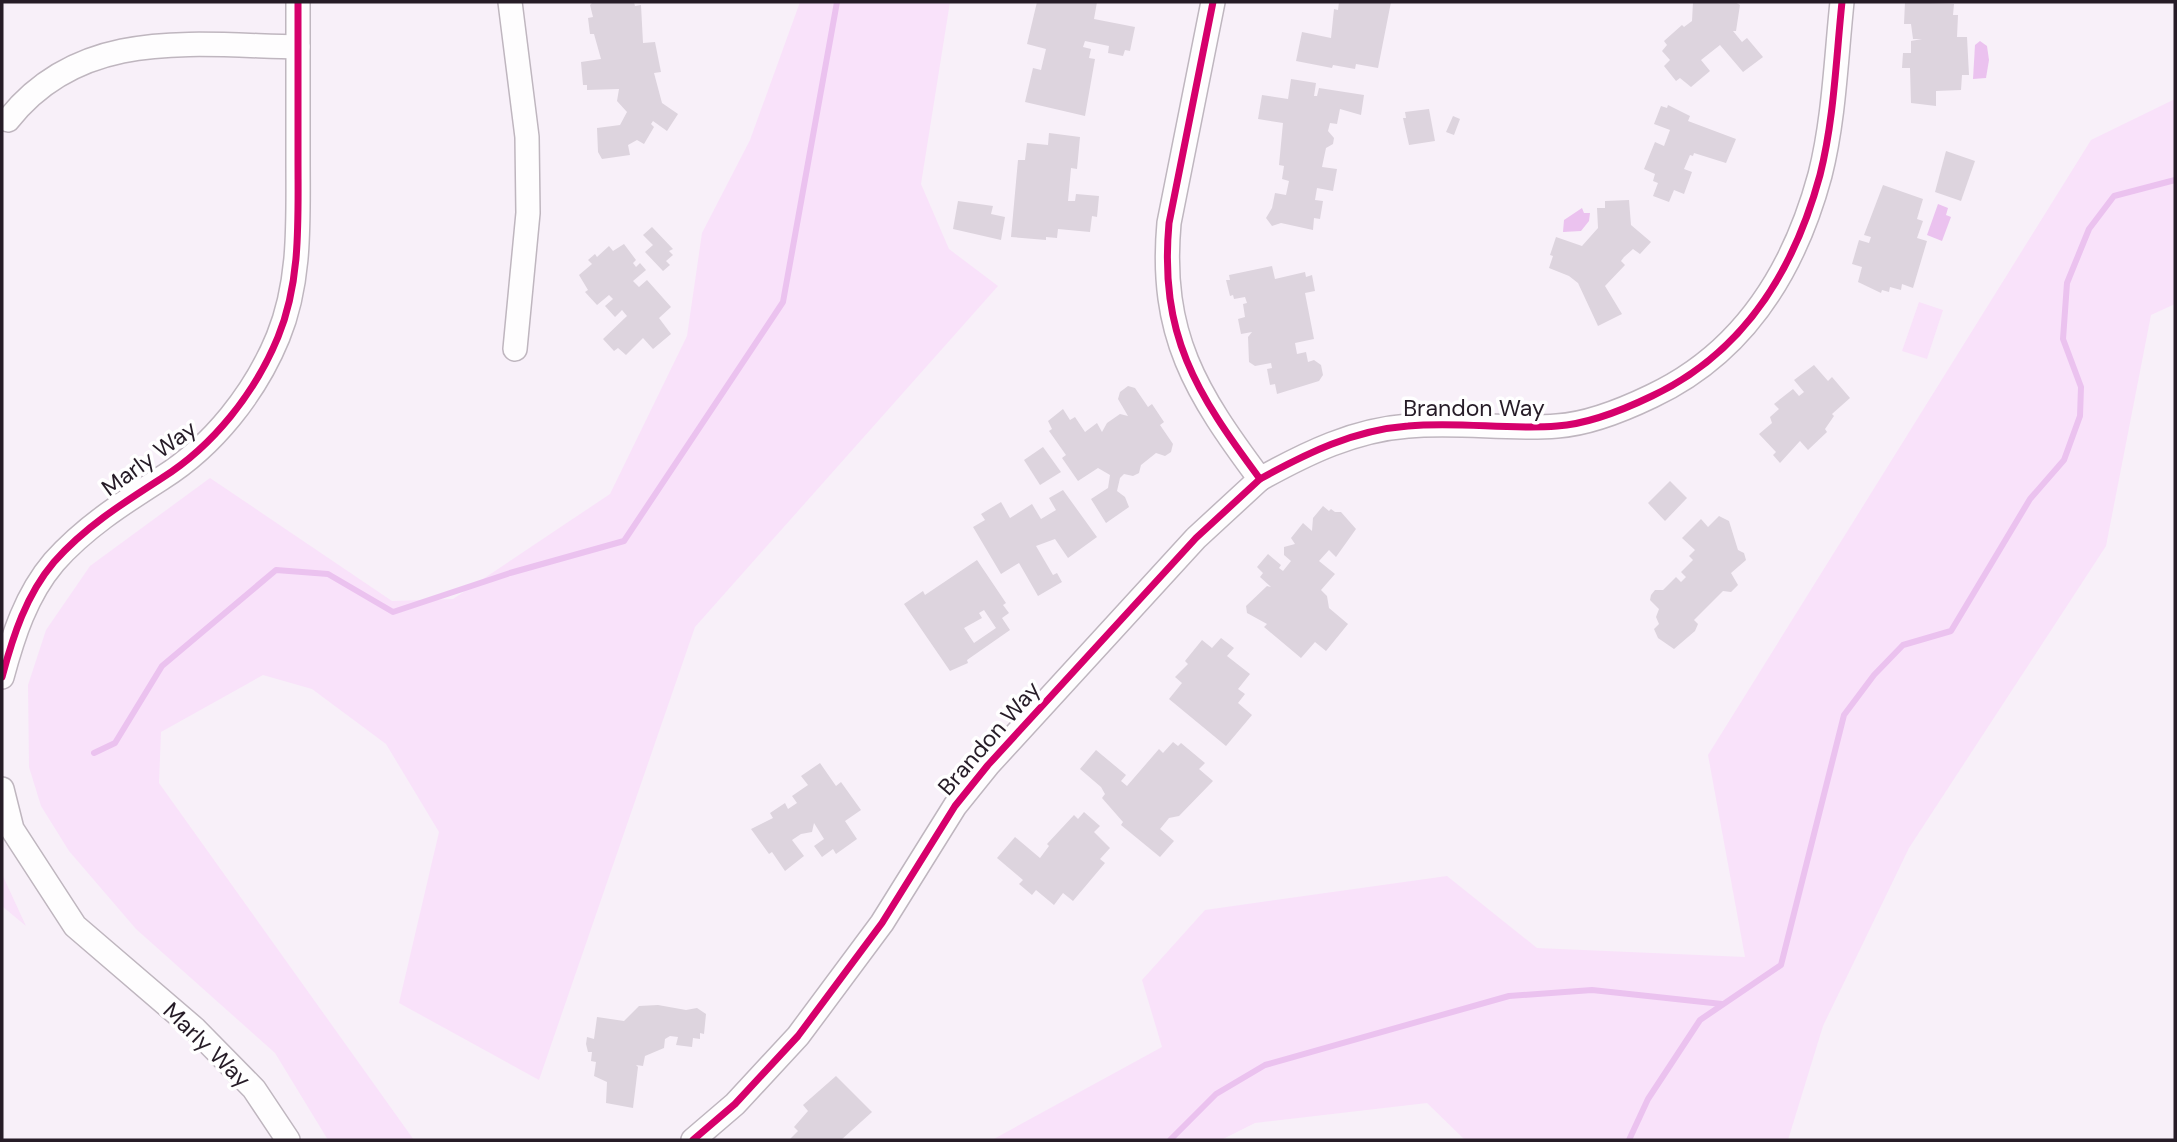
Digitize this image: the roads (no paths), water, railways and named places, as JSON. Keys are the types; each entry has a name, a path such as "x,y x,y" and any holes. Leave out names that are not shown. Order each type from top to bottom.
{"street":[{"name":"Marly Way","path":"2,677 21,615 53,564 105,514 162,478 204,444 248,393 274,346 294,286 298,245 298,2"},
{"path":"510,2 527,137 528,213 515,349"},
{"path":"1213,2 1169,223 1166,258 1168,293 1184,360 1198,388 1260,479"},
{"name":"Brandon Way","path":"693,1140 735,1104 798,1036 882,923 955,806 988,765 1196,538 1260,479 1325,446 1370,431 1431,425 1506,429 1561,426 1623,410 1678,384 1726,349 1761,308 1801,229 1820,175 1835,79 1842,2"},
{"path":"8,120 41,86 84,62 108,53 164,44 298,47"},
{"name":"Marly Way","path":"2,789 12,829 75,926 195,1029 254,1089 288,1140"}],"waterway":[{"path":"94,753 115,743 162,666 276,570 328,574 393,612 510,573 624,541 783,302 837,2"},
{"path":"1629,1140 1648,1099 1700,1020 1781,965 1844,715 1874,675 1903,645 1951,631 2030,499 2064,460 2080,416 2081,387 2063,339 2067,283 2089,229 2114,196 2175,180"},
{"path":"1170,1140 1216,1094 1265,1065 1509,996 1592,990 1722,1004"}]}
